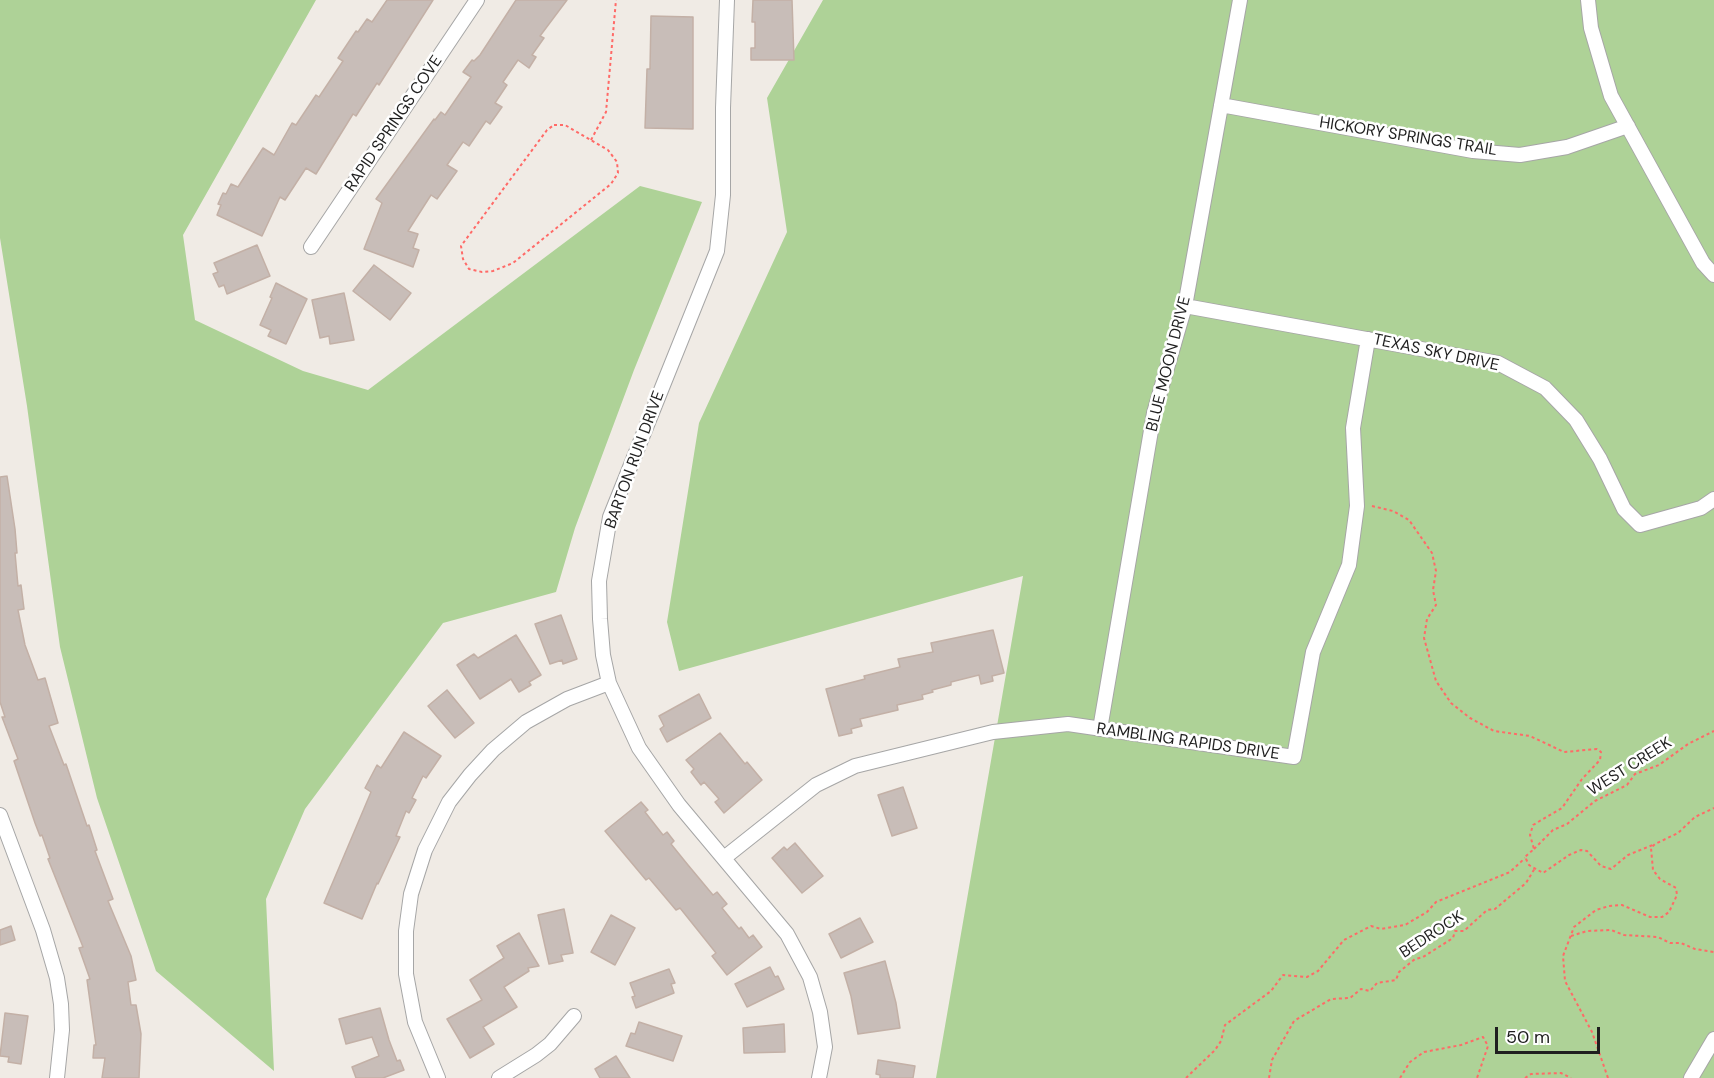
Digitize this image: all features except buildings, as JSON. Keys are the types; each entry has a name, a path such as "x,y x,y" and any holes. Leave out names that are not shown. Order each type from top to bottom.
{"street":[{"name":"RAPID SPRINGS COVE","path":"311,248 477,0"},
{"name":"BARTON RUN DRIVE","path":"727,0 723,195 717,251 610,517 599,581 603,655 609,683 639,748 657,777 678,806 787,934 810,977 820,1012 825,1047 819,1078"},
{"name":"BLUE MOON DRIVE","path":"1100,729 1154,413 1185,306 1240,0"},
{"path":"1588,0 1591,28 1611,96 1703,263 1714,275"},
{"name":"HICKORY SPRINGS TRAIL","path":"1221,105 1473,151 1520,155 1567,147 1628,126"},
{"name":"TEXAS SKY DRIVE","path":"1185,306 1498,363 1545,388 1576,420 1600,459 1624,509 1640,525 1701,508 1714,499"},
{"name":"RAMBLING RAPIDS DRIVE","path":"723,858 816,785 855,766 993,732 1068,724 1294,758 1313,652 1349,565 1357,506 1353,428 1368,339"},
{"path":"438,1078 415,1022 406,975 406,931 411,894 425,850 449,802 493,750 526,722 567,699 609,683"},
{"path":"0,815 43,930 57,978 62,1030 57,1078"},
{"path":"499,1078 550,1044 574,1016"},
{"path":"1691,1078 1714,1039"}],"path":[{"path":"591,140 606,112 616,0"},
{"path":"554,125 565,125 591,140 608,150 617,162 618,172 611,184 513,262 493,271 482,272 469,269 463,259 461,246 547,130 554,125"},
{"path":"1367,504 1392,511 1409,520 1432,553 1436,571 1433,590 1436,605 1427,619 1424,638 1436,681 1451,703 1470,718 1494,731 1530,736 1564,752 1597,749 1601,752 1600,760 1582,779 1562,808 1533,825 1530,835 1534,849"},
{"name":"WEST CREEK","path":"1525,857 1553,830 1567,824 1595,801 1626,785 1635,774 1659,765 1689,744 1714,731"},
{"path":"1186,1078 1215,1050 1221,1041 1225,1026 1271,991 1283,975 1307,977 1318,970 1344,940 1371,926 1381,929 1404,925 1427,912 1436,902 1510,872 1525,857 1529,865 1544,873 1569,855 1587,850 1601,866 1611,869 1628,855 1678,832 1695,817 1714,808"},
{"path":"1608,1078 1592,1032 1565,981 1563,956 1574,927 1596,910 1622,905 1650,917 1662,917 1670,912 1677,895 1676,888 1660,879 1653,870 1652,848 1655,844"},
{"name":"BEDROCK","path":"1269,1078 1272,1060 1294,1021 1331,999 1350,998 1361,989 1370,991 1377,983 1396,980 1399,972 1415,959 1423,957 1453,938 1455,931 1464,932 1487,910 1495,909 1526,883 1535,868"},
{"path":"1571,936 1587,931 1611,930 1624,935 1658,938 1670,943 1681,943 1695,950 1714,952"},
{"path":"1400,1078 1410,1062 1424,1052 1461,1045 1483,1037 1488,1046 1478,1078"},
{"path":"1525,1078 1531,1074 1562,1073 1571,1078"}],"green space":[{"path":"0,0 316,0 183,235 195,320 303,371 368,390 640,186 702,202 634,370 575,528 556,592 443,623 305,809 266,899 274,1071 156,971 97,798 60,647 27,406 0,238"},
{"path":"823,0 1714,0 1714,1078 936,1078 1023,576 679,671 667,622 699,423 787,232 767,98"}]}
